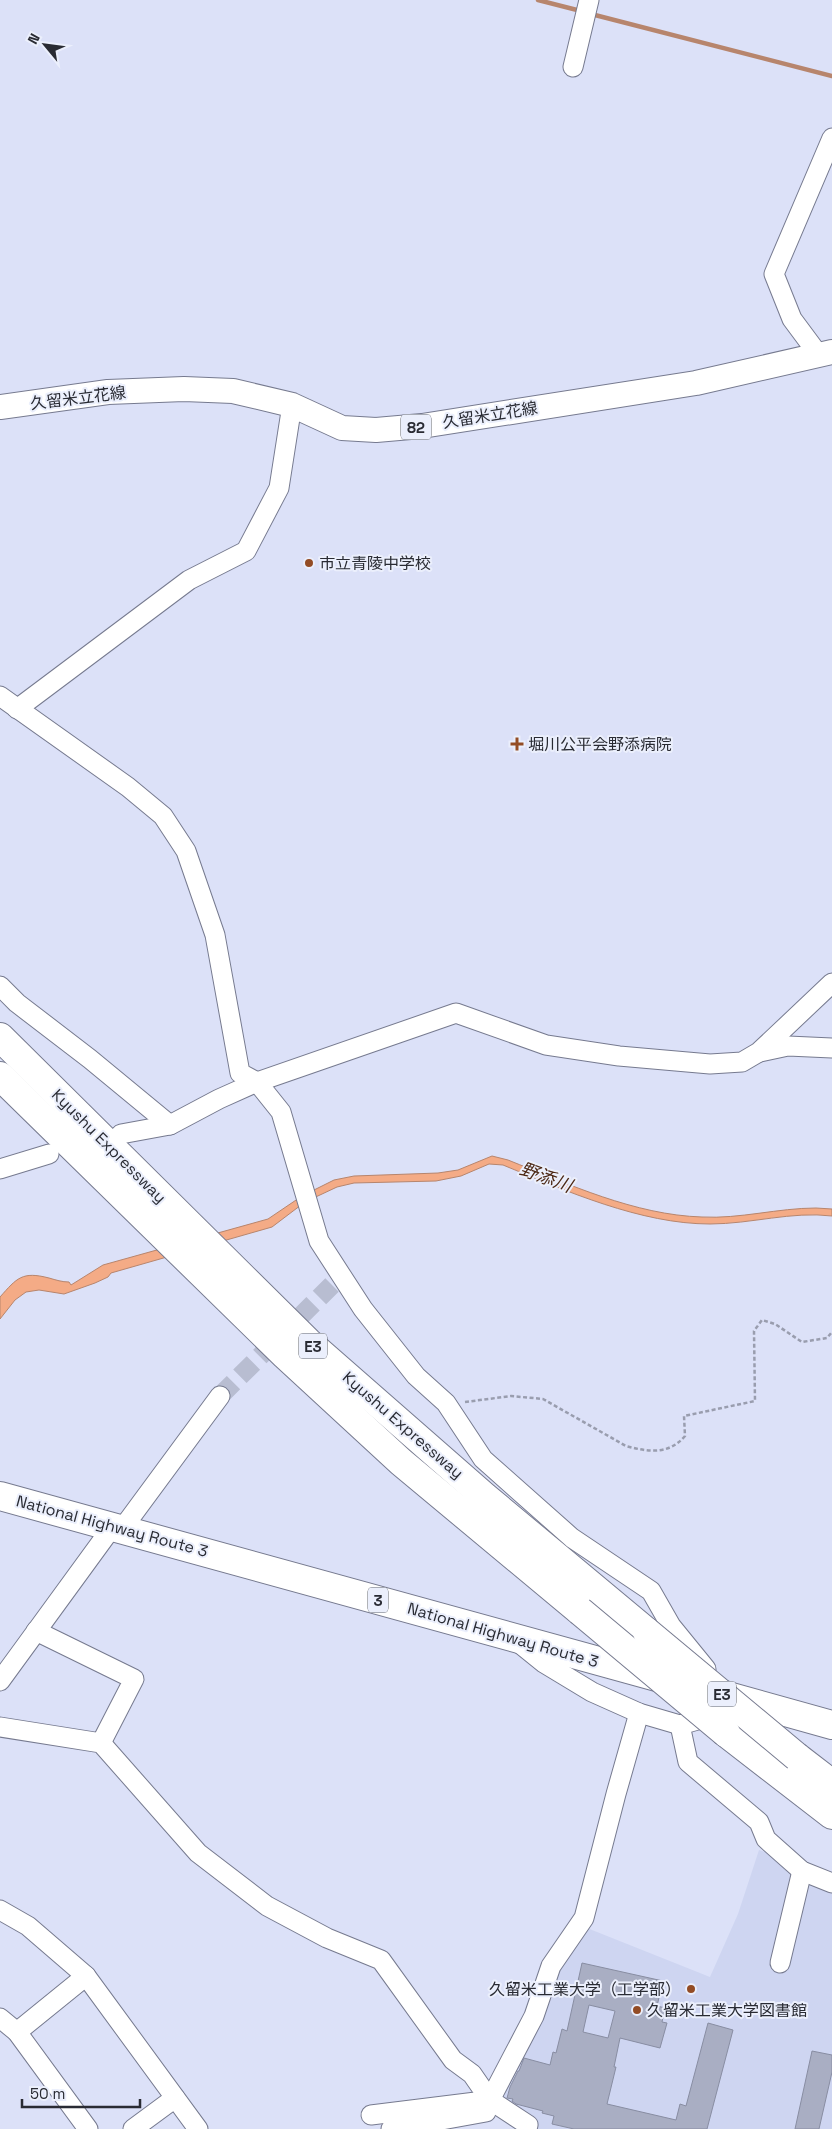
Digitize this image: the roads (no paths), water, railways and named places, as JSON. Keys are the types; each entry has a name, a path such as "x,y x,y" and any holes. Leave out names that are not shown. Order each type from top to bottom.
{"highway":[{"name":"Kyushu Expressway","path":"0,1037 308,1342 484,1497 832,1784"},
{"name":"Kyushu Expressway","path":"0,1076 285,1355 379,1442 726,1733 832,1815"},
{"name":"National Highway Route 3","path":"0,1496 832,1725"}],"main road":[{"name":"久留米立花線","path":"0,407 108,392 184,389 233,391 292,405 342,428 376,430 422,426 696,383 825,353"}],"street":[{"path":"572,68 589,0"},
{"path":"825,353 792,319 774,274 832,138"},
{"path":"17,709 189,580 246,551 278,488 292,405"},
{"path":"0,696 128,787 163,816 186,851 215,934 240,1072 257,1082 281,1112 319,1240 337,1279 416,1376 446,1403 483,1459 572,1538 651,1591 671,1626 704,1668 744,1700"},
{"path":"121,1134 170,1125 219,1099 257,1082 456,1013 546,1045 619,1056 710,1064 742,1062 759,1052 832,983"},
{"path":"0,986 17,1003 90,1059 170,1125"},
{"path":"759,1052 788,1046 832,1048"},
{"path":"1,1168 49,1154"},
{"path":"0,1681 36,1631 220,1396"},
{"path":"36,1631 134,1680 101,1743"},
{"path":"513,1638 544,1663 592,1692 639,1713 680,1725 744,1700"},
{"path":"486,2114 534,2016 551,1966 584,1918 639,1713"},
{"path":"680,1725 688,1762 759,1822 766,1839 802,1871 832,1883"},
{"path":"0,1726 101,1743 198,1854 267,1906 327,1938 381,1960 453,2060 472,2074 486,2114"},
{"path":"780,1963 802,1871"},
{"path":"0,1910 28,1926 86,1976 198,2129"},
{"path":"16,2032 86,1976"},
{"path":"0,2018 16,2032 88,2129"},
{"path":"132,2129 175,2098"},
{"path":"391,2129 486,2114"},
{"path":"371,2115 486,2114 528,2124 527,2129"}],"water":[{"name":"野添川","path":"492,1156 508,1160 602,1197 652,1211 677,1215 716,1217 816,1208 832,1209 832,1216 802,1215 741,1222 684,1223 631,1212 604,1204 503,1165 489,1164 461,1176 436,1181 354,1183 337,1187 305,1202 272,1227 111,1273 108,1277 95,1283 64,1294 39,1290 26,1292 15,1300 0,1319 0,1297 11,1285 26,1276 40,1276 69,1282 71,1285 103,1265 268,1219 302,1196 334,1180 354,1176 438,1173 458,1170"}],"waterway":[{"path":"538,0 581,11"},
{"path":"591,14 832,76"}],"tunnel":[{"path":"220,1396 332,1285"}],"place":[{"name":"市立青陵中学校","path":"309,563"},
{"name":"堀川公平会野添病院","path":"517,744"},
{"name":"久留米工業大学（工学部）","path":"691,1989"},
{"name":"久留米工業大学図書館","path":"637,2010"}]}
